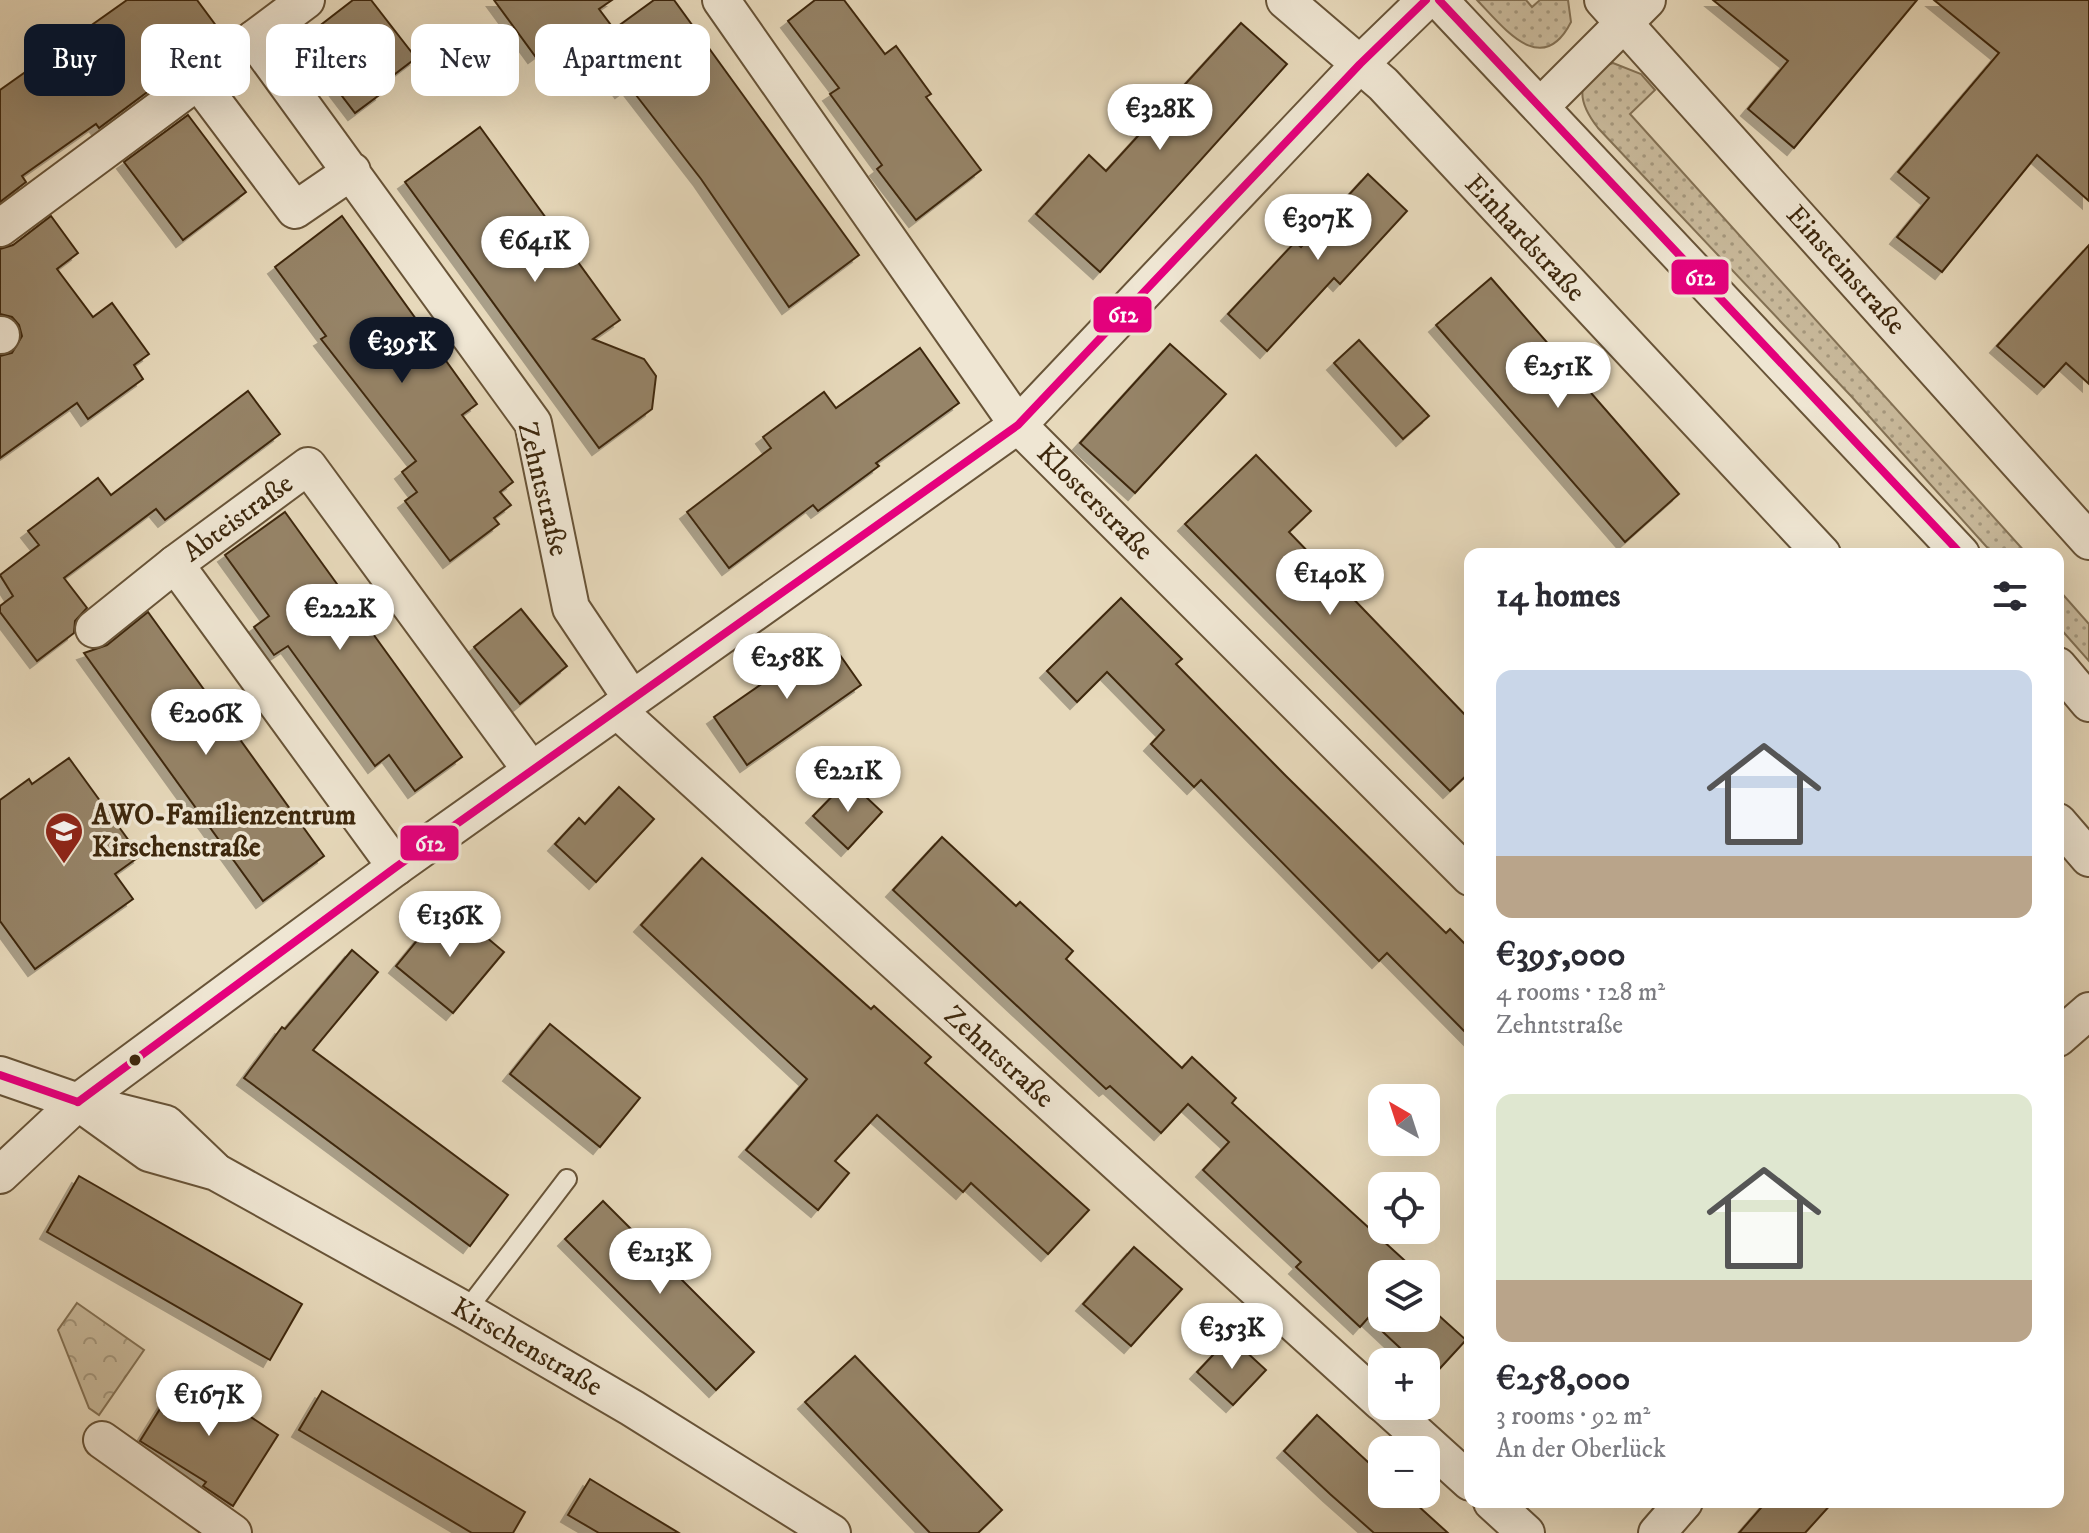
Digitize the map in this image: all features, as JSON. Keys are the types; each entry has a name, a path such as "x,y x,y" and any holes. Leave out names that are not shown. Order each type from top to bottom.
{"street":[{"path":"250,42 306,0"},
{"name":"Klosterstraße","path":"721,0 1018,425 1464,871"},
{"name":"Einhardstraße","path":"1285,0 1360,64 1816,548"},
{"path":"0,1175 78,1102 396,867 1018,425 1360,64 1426,0"},
{"path":"1439,0 1955,548"},
{"path":"1541,106 1625,8"},
{"name":"Einsteinstraße","path":"1625,8 2089,541"},
{"name":"Zehntstraße","path":"254,39 533,423 571,608 624,705 1368,1389"},
{"path":"0,228 178,96"},
{"path":"209,96 295,210 352,171"},
{"name":"Abteistraße","path":"94,629 175,564 308,466 531,770"},
{"name":"Abteistraße","path":"175,564 396,867"},
{"path":"2064,673 2089,703"},
{"path":"2064,829 2089,858"},
{"path":"2064,1033 2089,1011"},
{"name":"Kirschenstraße","path":"0,1075 78,1102 149,1153 216,1172 466,1311 671,1432 832,1533"},
{"name":"Zehntstraße","path":"1402,1420 1464,1477"},
{"path":"102,1440 233,1533"},
{"path":"1499,1508 1526,1533"},
{"path":"1657,1533 1679,1508"}],"lane":[{"path":"466,1311 567,1179"}],"green space":[{"path":"1477,0 1526,0 1532,7 1540,0 1568,0 1571,22 1560,39 1548,47 1536,47 1523,43 1511,34"},
{"path":"1613,63 1641,74 1655,90 1630,114 2022,548 1988,548 1851,396 1598,128 1586,108 1583,90 1585,82 1600,68"},
{"path":"2064,596 2089,624 2089,661 2064,633"},
{"path":"77,1303 144,1350 99,1415 89,1408 58,1330"}],"building":[{"path":"127,0 197,0 215,24 141,24 142,96 99,128 96,124 22,176 26,182 0,202 0,90 24,73 24,96 125,96 125,24 93,24"},
{"path":"353,0 371,0 390,24 322,24"},
{"path":"494,0 612,0 599,9 610,24 535,24 535,56 519,34 519,24 512,24"},
{"path":"654,0 674,0 691,24 621,24"},
{"path":"815,0 844,0 885,54 896,46 931,94 926,97 981,170 916,220 877,169 882,165 830,94 839,88 788,21"},
{"path":"1713,0 1917,0 1794,148 1748,109 1788,61"},
{"path":"1934,0 2089,0 2089,201 2037,155 1942,272 1897,237 1929,198 1898,172 1999,53"},
{"path":"1241,23 1287,64 1100,272 1036,214 1089,155 1106,171"},
{"path":"395,31 411,52 411,62 395,74"},
{"path":"710,50 859,255 789,307 701,179 637,96 710,96"},
{"path":"342,96 378,96 355,113"},
{"path":"188,115 246,192 183,240 124,162"},
{"path":"480,127 620,320 593,339 644,359 656,376 652,409 599,448 405,182"},
{"path":"1368,174 1407,211 1340,284 1334,278 1267,351 1228,314 1295,242 1301,247"},
{"path":"51,216 78,253 57,269 93,317 112,303 149,354 134,365 143,379 88,419 77,403 0,458 0,356 12,353 22,336 19,325 12,317 0,314 0,249 13,245"},
{"path":"342,216 477,404 462,415 513,482 500,492 511,505 494,518 499,524 450,561 405,501 417,492 402,472 416,461 321,339 326,336 275,267"},
{"path":"2089,245 2089,384 2066,363 2044,387 1997,346"},
{"path":"1491,278 1679,494 1625,542 1436,325"},
{"path":"1359,340 1429,416 1403,439 1334,363"},
{"path":"1170,344 1226,394 1135,493 1080,443"},
{"path":"920,348 959,403 876,463 879,466 818,511 813,505 729,568 687,512 771,448 763,437 824,392 836,408"},
{"path":"248,391 280,434 165,520 156,509 64,578 87,608 75,621 74,633 37,661 0,612 0,606 13,596 0,575 39,545 28,531 98,478 111,495"},
{"path":"1256,455 1311,511 1289,532 1464,714 1464,778 1450,791 1185,524"},
{"path":"285,512 462,757 415,791 389,755 375,766 288,646 274,655 254,627 269,616 225,555"},
{"path":"1121,598 1182,659 1176,664 1286,776 1446,933 1450,929 1464,943 1464,1031 1387,953 1379,961 1201,780 1194,787 1151,744 1164,730 1107,672 1077,702 1047,671"},
{"path":"521,609 567,666 520,704 474,647"},
{"path":"148,612 324,856 263,901 84,653 107,645"},
{"path":"828,638 861,685 747,765 714,717"},
{"name":"AWO-Familienzentrum Kirschenstraße","path":"69,758 140,856 115,874 133,899 35,969 0,921 0,800 29,779 32,784"},
{"path":"848,780 882,812 848,849 813,816"},
{"path":"619,787 654,819 596,882 555,844 579,818 585,824"},
{"path":"942,837 1016,906 1020,902 1073,951 1066,959 1182,1068 1192,1057 1236,1098 1232,1103 1368,1227 1368,1244 1387,1244 1404,1260 1368,1260 1368,1318 1360,1327 1296,1267 1301,1262 1203,1170 1229,1142 1188,1104 1161,1133 1110,1086 1106,1089 893,890"},
{"path":"702,858 871,1009 874,1006 931,1057 925,1063 1089,1210 1048,1254 971,1183 963,1192 877,1115 835,1161 849,1173 818,1210 746,1150 807,1079 641,925"},
{"path":"447,904 504,952 453,1013 396,966"},
{"path":"352,950 378,972 313,1050 508,1195 470,1246 244,1078 282,1027 285,1029"},
{"path":"550,1024 640,1098 600,1147 510,1074"},
{"path":"79,1176 302,1304 270,1360 47,1232"},
{"path":"603,1201 754,1352 716,1390 565,1239"},
{"path":"1134,1247 1182,1289 1131,1346 1083,1304"},
{"path":"1440,1317 1464,1338 1464,1342 1440,1368 1440,1348 1400,1348 1383,1332 1440,1332"},
{"path":"1230,1337 1266,1370 1233,1405 1197,1372"},
{"path":"855,1356 1002,1510 978,1533 930,1533 805,1402"},
{"path":"183,1372 278,1435 233,1506 203,1486 206,1482 140,1441"},
{"path":"322,1391 525,1512 513,1533 472,1533 299,1430"},
{"path":"1317,1415 1368,1462 1368,1508 1420,1508 1448,1533 1374,1533 1284,1451"},
{"path":"590,1479 679,1533 599,1533 568,1515"},
{"path":"1761,1508 1828,1508 1805,1533 1739,1533"}],"transit line":[{"name":"612","path":"78,1102 396,867 1018,425 1360,64 1426,0"},
{"name":"612","path":"1439,0 1955,548"},
{"name":"612","path":"0,1075 78,1102"}],"place":[{"name":"AWO-Familienzentrum Kirschenstraße","path":"64,865"}]}
